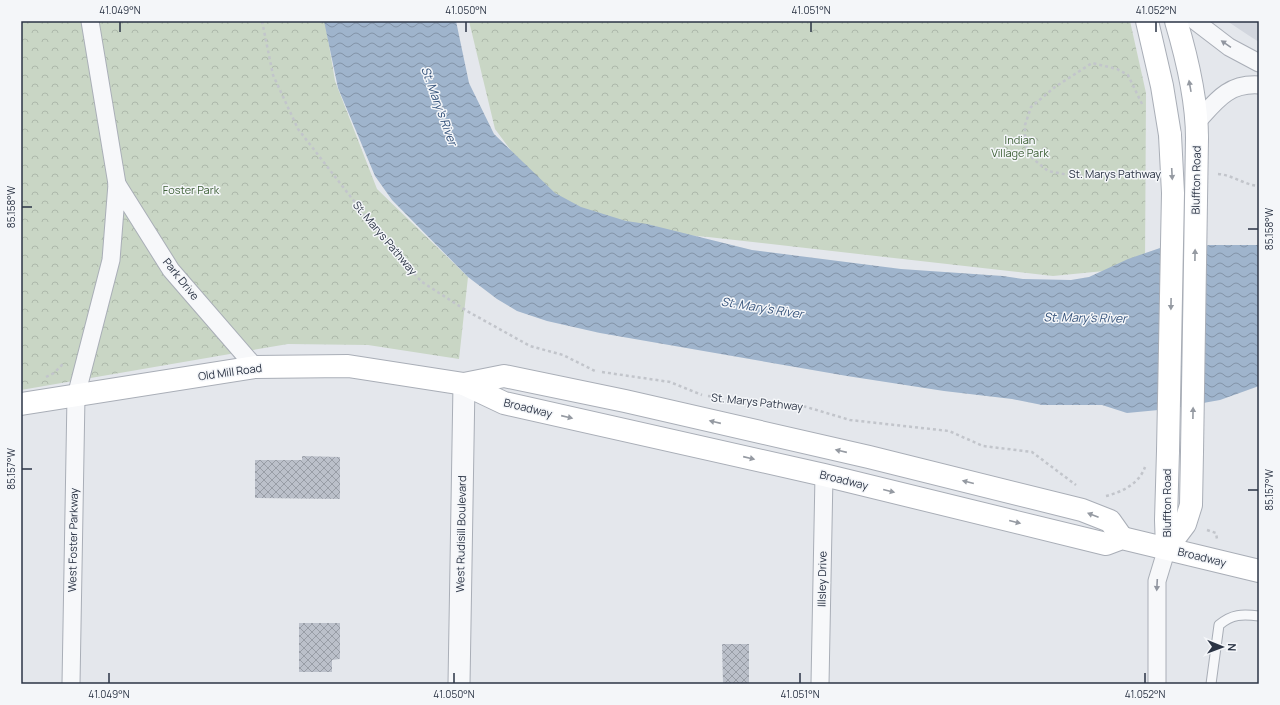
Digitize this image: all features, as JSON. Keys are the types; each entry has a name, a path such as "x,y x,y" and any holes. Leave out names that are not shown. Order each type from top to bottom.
{"main road":[{"name":"Bluffton Road","path":"1147,21 1162,86 1170,135 1173,193 1166,520 1167,548"},
{"name":"Bluffton Road","path":"1167,548 1185,524 1191,505 1192,452 1197,130 1183,46 1176,21"},
{"name":"Old Mill Road","path":"21,404 255,367 348,366 464,384"},
{"path":"464,384 504,376 625,401 830,448 1082,510 1110,521 1122,538"},
{"name":"Broadway","path":"464,384 504,403 824,475 1106,544 1122,538 1259,571"}],"street":[{"name":"Park Drive","path":"76,396 111,260 117,184 90,21"},
{"path":"1195,21 1229,47 1259,63"},
{"path":"1197,130 1224,93 1236,87 1259,85"},
{"name":"Park Drive","path":"117,184 171,270 255,367"},
{"name":"West Rudisill Boulevard","path":"459,684 464,384"},
{"name":"West Foster Parkway","path":"71,684 76,396"},
{"name":"Illsley Drive","path":"820,684 824,475"},
{"path":"1157,684 1157,582 1167,548"}],"lane":[{"path":"1211,684 1219,625 1228,617 1236,615 1259,616"}],"path":[{"name":"St. Marys Pathway","path":"262,21 273,74 298,129 392,250 422,282 467,311 530,346 563,355 596,372 670,382 704,396 803,406 850,420 949,431 983,446 1032,452 1080,488"},
{"name":"St. Marys Pathway","path":"1143,108 1128,75 1117,69 1092,63 1056,87 1031,107 1025,125 1026,144 1032,158 1048,171 1074,176 1152,174"},
{"path":"1212,174 1229,176 1250,185 1259,186"},
{"path":"44,378 54,373 68,359"},
{"path":"1102,497 1118,493 1133,484 1143,472 1145,466"},
{"path":"1216,533 1219,530"}],"shaded area":[{"path":"1227,21 1259,21 1259,42 1248,35"}],"green space":[{"name":"Foster Park","path":"21,21 325,21 335,81 377,189 468,277 459,359 368,345 288,344 21,390"},
{"name":"Indian Village Park","path":"469,21 1130,21 1146,93 1145,267 1053,276 708,237 595,227 553,207 495,129"}],"water":[{"name":"St. Mary's River","path":"324,21 456,21 469,83 494,134 555,193 581,207 626,221 647,224 752,250 901,269 1003,276 1023,279 1071,280 1089,277 1128,259 1160,248 1211,245 1259,245 1259,386 1220,400 1169,409 1127,413 1102,405 1042,405 1012,399 944,391 847,376 600,333 547,321 517,311 497,299 468,277 392,200 375,176 338,88"}],"building":[{"path":"302,456 340,457 340,499 255,498 255,460 302,460"},
{"path":"299,623 340,623 340,659 332,660 332,672 299,672"},
{"path":"722,644 749,644 749,684 723,684"}]}
